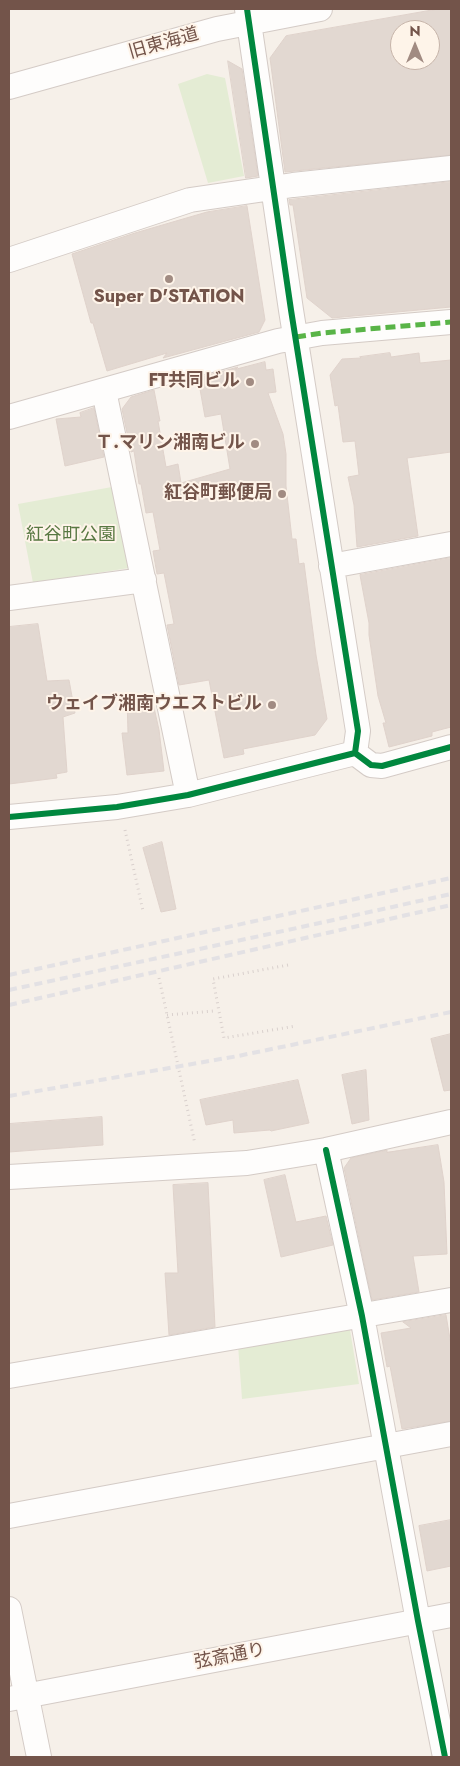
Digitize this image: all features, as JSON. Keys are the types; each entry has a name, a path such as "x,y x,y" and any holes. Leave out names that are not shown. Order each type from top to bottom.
{"street":[{"name":"旧東海道","path":"9,88 217,29 248,15 320,9"},
{"path":"248,15 331,566 358,731 355,753"},
{"path":"9,260 190,200 273,187 451,168"},
{"path":"9,416 296,337 451,322"},
{"path":"104,391 188,795"},
{"path":"331,566 451,544"},
{"path":"9,598 144,580"},
{"path":"355,753 371,765 382,766 451,747"},
{"path":"9,817 117,808 188,795 355,753"},
{"path":"9,1177 247,1163 326,1150 451,1122"},
{"path":"326,1150 362,1316 418,1621 446,1757"},
{"path":"9,1376 451,1300"},
{"path":"9,1516 451,1434"},
{"path":"9,1609 18,1697 39,1757"},
{"name":"弦斎通り","path":"18,1697 451,1615"}],"path":[{"path":"125,830 143,910"},
{"path":"288,964 212,979 224,1038 296,1026"},
{"path":"159,978 195,1145"},
{"path":"167,1016 214,1011"}],"green space":[{"path":"207,74 225,78 244,176 208,183 178,84"},
{"name":"紅谷町公園","path":"112,487 129,568 33,583 18,504"},
{"path":"350,1330 359,1384 242,1399 238,1345"}],"building":[{"path":"438,9 451,9 451,155 285,172 270,58 286,36"},
{"path":"228,61 242,69 258,176 246,178"},
{"path":"451,182 451,307 332,318 307,298 293,205 290,205 289,200"},
{"name":"Super D'STATION","path":"247,206 265,320 259,332 163,358 167,353 107,371 93,323 91,323 72,254 207,212"},
{"path":"390,353 391,357 419,353 420,363 451,360 451,452 407,458 418,536 357,547 354,505 348,477 359,475 355,441 343,442 338,405 335,406 330,375 342,359"},
{"path":"265,362 266,370 273,369 276,392 268,393 283,434 292,539 296,539 299,564 304,563 316,655 327,719 315,735 243,749 244,754 224,758 209,680 179,685 167,625 174,624 164,573 157,574 153,551 160,550 153,512 146,513 134,451 131,452 122,409 131,397 154,390 166,467 178,464 181,483 230,469 221,414 205,417 198,378"},
{"path":"94,408 104,457 65,466 56,419 81,417 80,413"},
{"path":"451,558 451,727 432,732 432,736 389,747 383,723 386,723 378,696 369,623 360,575"},
{"path":"38,624 47,681 69,680 75,713 63,717 67,772 56,774 57,778 9,784 9,627"},
{"path":"151,694 159,730 164,771 127,775 122,733 128,733 127,698"},
{"path":"162,842 176,909 161,912 143,848"},
{"path":"451,1034 451,1090 444,1091 431,1039"},
{"path":"366,1070 369,1120 352,1124 342,1075"},
{"path":"298,1080 309,1123 271,1131 234,1133 233,1120 206,1125 200,1100"},
{"path":"102,1117 103,1145 9,1152 9,1124"},
{"path":"438,1145 444,1182 447,1254 413,1256 419,1292 372,1300 344,1168 351,1158 387,1150 387,1152"},
{"path":"285,1175 296,1222 326,1216 333,1245 281,1257 264,1180"},
{"path":"208,1183 215,1327 169,1335 165,1273 178,1273 173,1185"},
{"path":"446,1315 451,1345 451,1421 402,1429 390,1366 387,1367 381,1333 411,1328 403,1322"},
{"path":"451,1520 451,1566 427,1571 419,1526"}],"railway":[{"path":"9,975 451,878"},
{"path":"9,990 451,894"},
{"path":"9,1005 451,905"},
{"path":"9,1096 238,1056 451,1012"}],"marked path":[{"path":"296,337 451,322"}],"cycle path":[{"path":"247,9 291,310 358,731 355,753"},
{"path":"9,817 117,807 188,795 355,753 371,765 382,766 451,747"},
{"path":"326,1150 362,1316 445,1757"}],"place":[{"name":"Super D'STATION","path":"169,279"},
{"name":"FT共同ビル","path":"250,382"},
{"name":"Ｔ.マリン湘南ビル","path":"255,444"},
{"name":"紅谷町郵便局","path":"282,494"},
{"name":"ウェイブ湘南ウエストビル","path":"272,705"}]}
